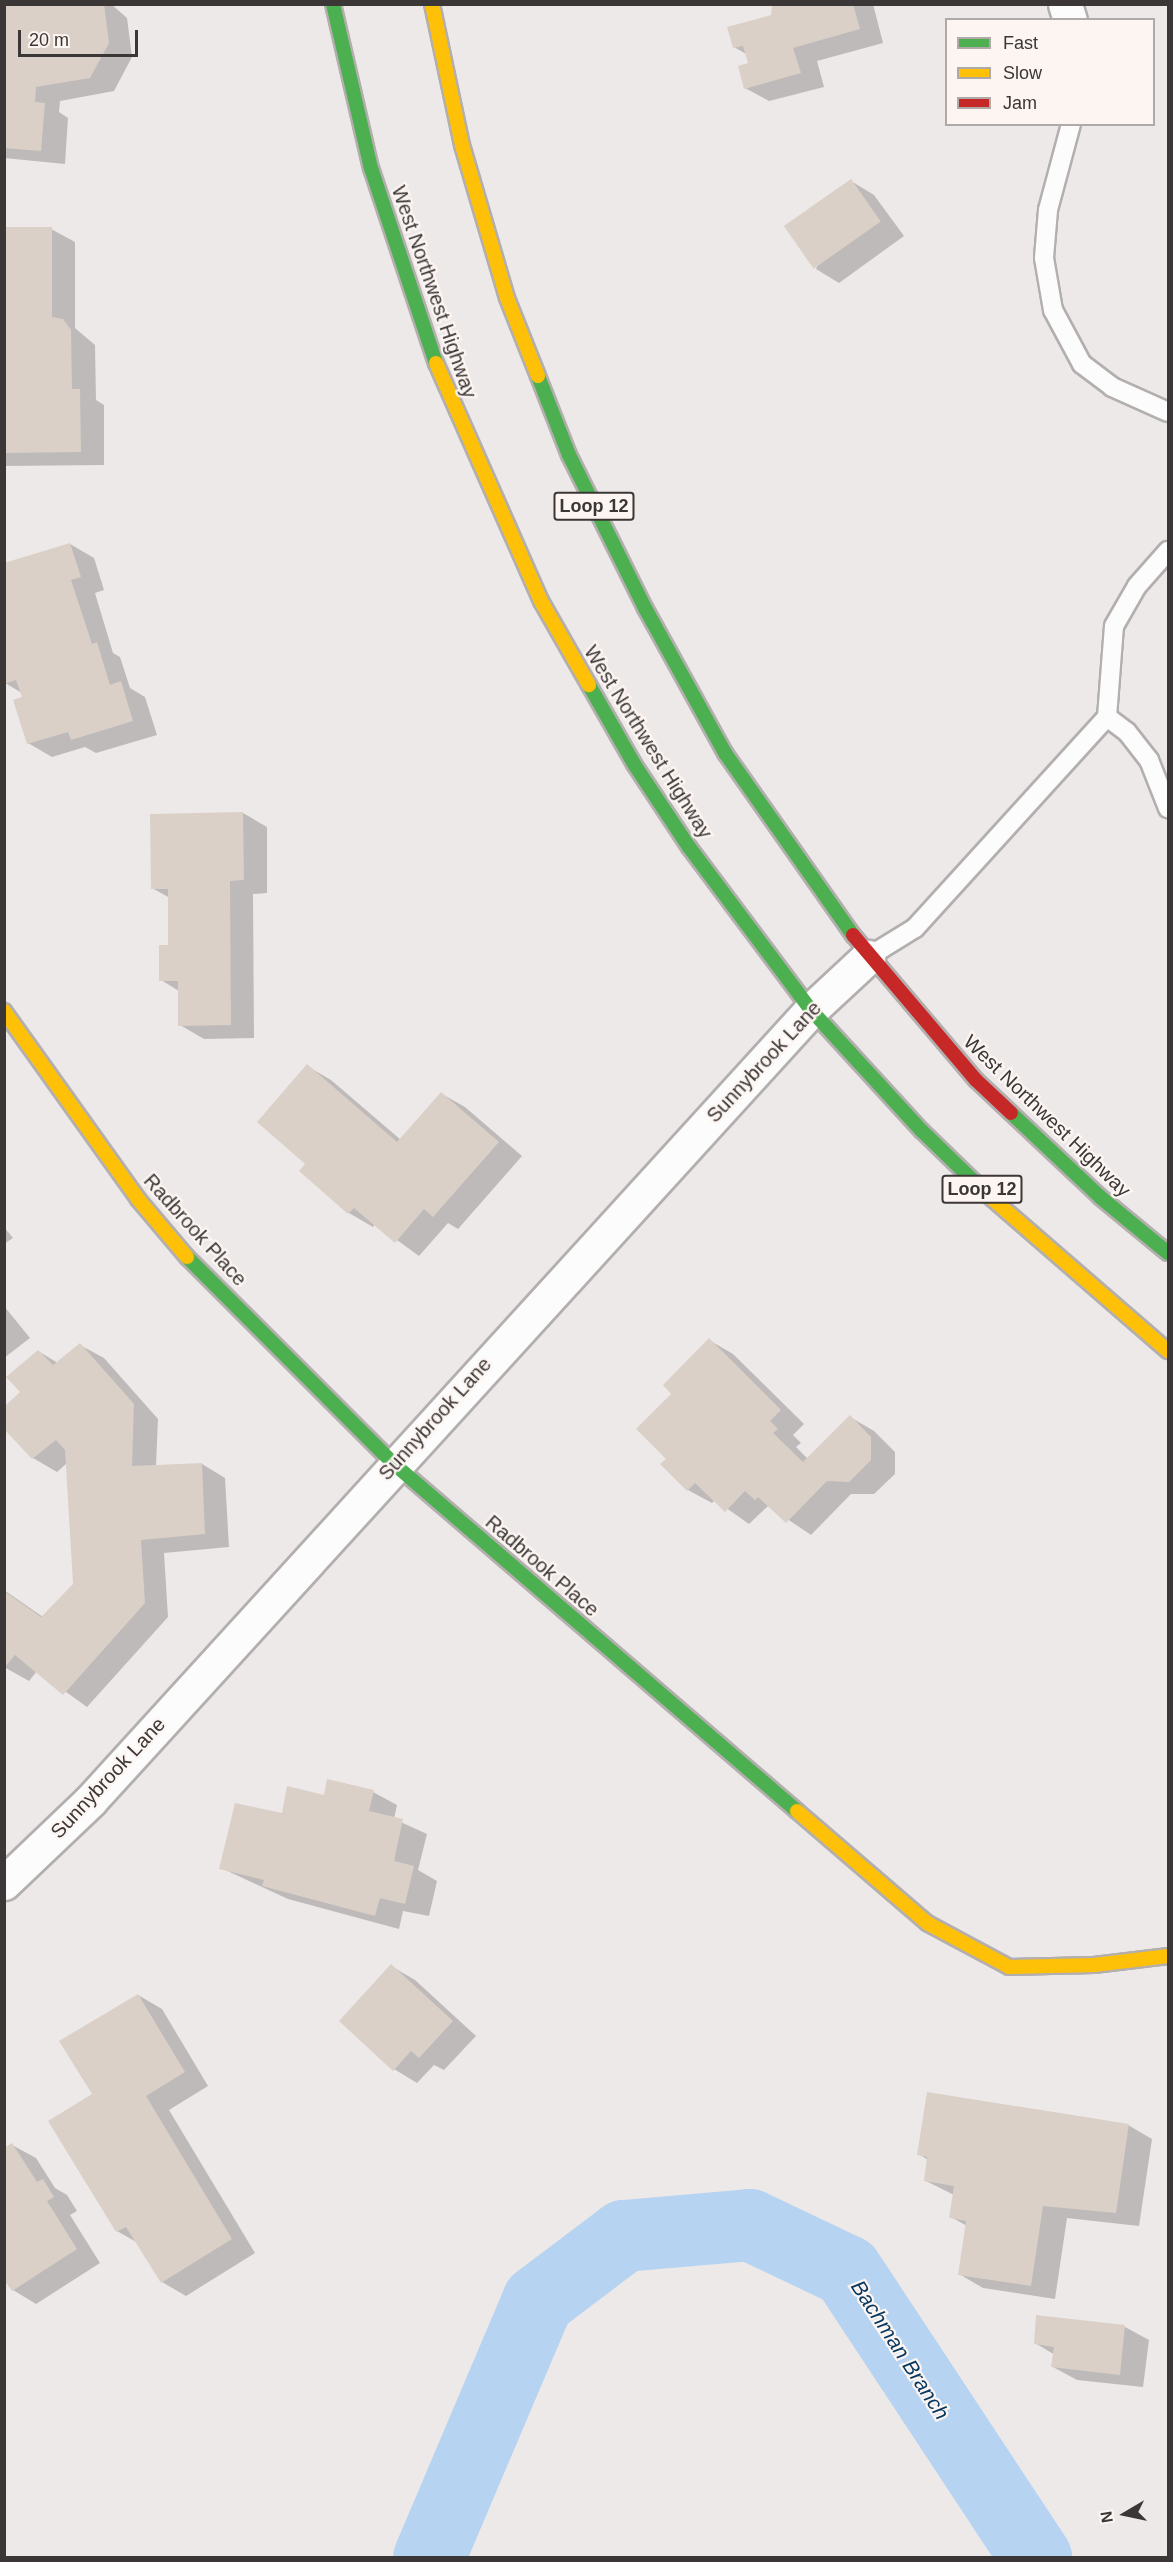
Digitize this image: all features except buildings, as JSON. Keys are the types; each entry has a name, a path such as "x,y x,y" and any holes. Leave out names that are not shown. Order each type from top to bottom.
{"main road":[{"name":"West Northwest Highway","path":"333,4 371,168 414,307 504,523 541,601 634,765 689,847 811,1010 922,1131 994,1200 1168,1351"},
{"name":"West Northwest Highway","path":"432,4 462,145 504,287 569,455 645,608 724,753 868,957 976,1080 1100,1197 1168,1253"},
{"name":"Radbrook Place","path":"4,1011 138,1199 187,1257 394,1464 927,1923 1010,1967 1094,1965 1168,1956"}],"street":[{"name":"Sunnybrook Lane","path":"4,1883 90,1801 394,1464 811,1010 868,957"}],"lane":[{"path":"1070,126 1048,210 1044,258 1053,310 1082,364 1112,387 1168,412"},
{"path":"868,957 915,928 1035,800 1107,717 1114,626 1137,586 1168,551"},
{"path":"1107,717 1127,732 1149,760 1168,808"}],"waterway":[{"name":"Bachman Branch","path":"429,2558 538,2301 624,2236 750,2225 847,2271 1036,2558"}],"traffic: fast":[{"path":"333,4 371,168 436,363"},
{"path":"538,376 569,455 645,608 725,753 853,935"},
{"path":"589,685 634,764 689,847 811,1010 922,1131 989,1196"},
{"path":"1011,1113 1100,1197 1168,1253"},
{"path":"187,1257 394,1464 797,1811"}],"traffic: slow":[{"path":"432,4 462,145 507,298 538,376"},
{"path":"436,363 541,601 589,685"},
{"path":"4,1011 138,1199 187,1257"},
{"path":"989,1196 1168,1351"},
{"path":"797,1811 927,1923 1009,1967 1094,1965 1168,1956"}],"traffic: jam":[{"path":"853,935 976,1080 1011,1113"}]}
